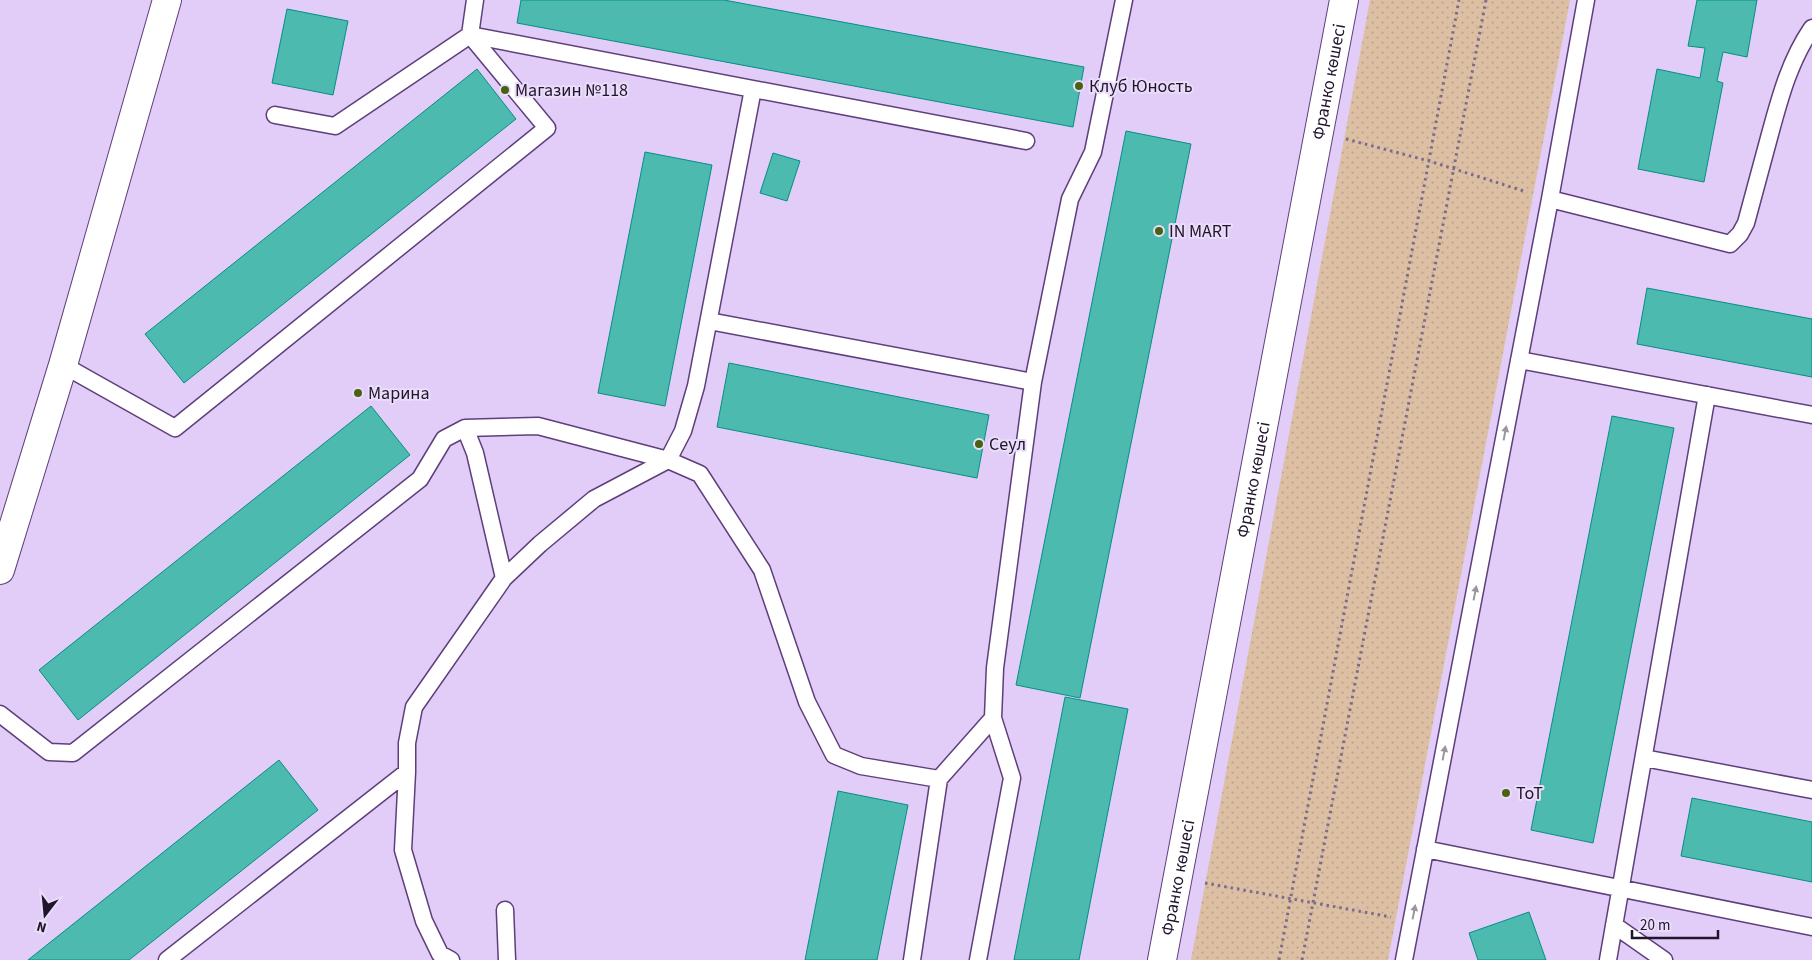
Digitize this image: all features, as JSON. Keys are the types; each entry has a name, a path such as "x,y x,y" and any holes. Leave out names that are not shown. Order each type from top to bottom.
{"street":[{"path":"0,570 63,365 167,0"},
{"name":"Франко көшесі","path":"1162,960 1344,0"}],"lane":[{"path":"63,365 175,428 547,128 470,35 475,0"},
{"path":"978,960 1012,778 993,718 994,668 1033,382 1070,199 1093,152 1124,0"},
{"path":"1404,960 1520,360 1586,0"},
{"path":"1550,199 1730,244 1740,234 1746,223 1781,94 1803,40 1812,28"},
{"path":"275,115 335,126 470,35 1026,141"},
{"path":"441,958 424,921 403,850 407,743 414,707 504,578 540,544 594,499 668,460 684,431 696,386 753,89"},
{"path":"709,321 1033,382"},
{"path":"1520,360 1812,415"},
{"path":"1608,960 1707,395"},
{"path":"0,714 49,752 73,753 420,479 444,439 465,428 538,426 668,460 700,474 762,570 807,702 834,755 861,766 939,779"},
{"path":"465,428 476,453 504,578"},
{"path":"912,960 939,779 993,718"},
{"path":"1644,758 1811,787"},
{"path":"167,960 407,772"},
{"path":"1426,849 1812,927"},
{"path":"505,910 508,960"},
{"path":"1614,926 1664,960"}],"path":[{"path":"1279,960 1458,0"},
{"path":"1302,960 1486,0"},
{"path":"1319,132 1428,161 1550,199"},
{"path":"1177,878 1412,921"}],"shaded area":[{"path":"1370,0 1570,0 1388,960 1191,960"}],"building":[{"path":"521,0 724,0 1084,67 1073,127 517,23"},
{"path":"1697,0 1757,0 1747,57 1723,52 1717,81 1723,83 1704,182 1638,169 1657,69 1700,78 1705,48 1688,46"},
{"path":"287,9 348,21 333,95 272,83"},
{"path":"477,69 516,119 184,383 145,334"},
{"path":"1126,131 1191,144 1080,698 1016,685"},
{"path":"645,152 712,165 665,406 598,393"},
{"path":"773,153 800,161 787,201 760,193"},
{"path":"1647,288 1812,319 1812,377 1637,344"},
{"path":"729,363 989,415 977,478 717,427"},
{"path":"371,406 410,455 78,720 39,670"},
{"path":"1612,416 1674,428 1593,843 1531,830"},
{"path":"1065,697 1128,709 1079,960 1014,960"},
{"path":"279,760 318,810 129,960 28,960"},
{"path":"838,791 908,805 877,960 805,960"},
{"path":"1692,798 1812,822 1812,882 1681,856"},
{"path":"1529,912 1546,960 1478,960 1469,933"}],"place":[{"name":"Клуб Юность","path":"1079,86"},
{"name":"Магазин №118","path":"505,90"},
{"name":"IN MART","path":"1159,231"},
{"name":"Марина","path":"358,393"},
{"name":"Сеул","path":"979,444"},
{"name":"ТоТ","path":"1506,793"}]}
